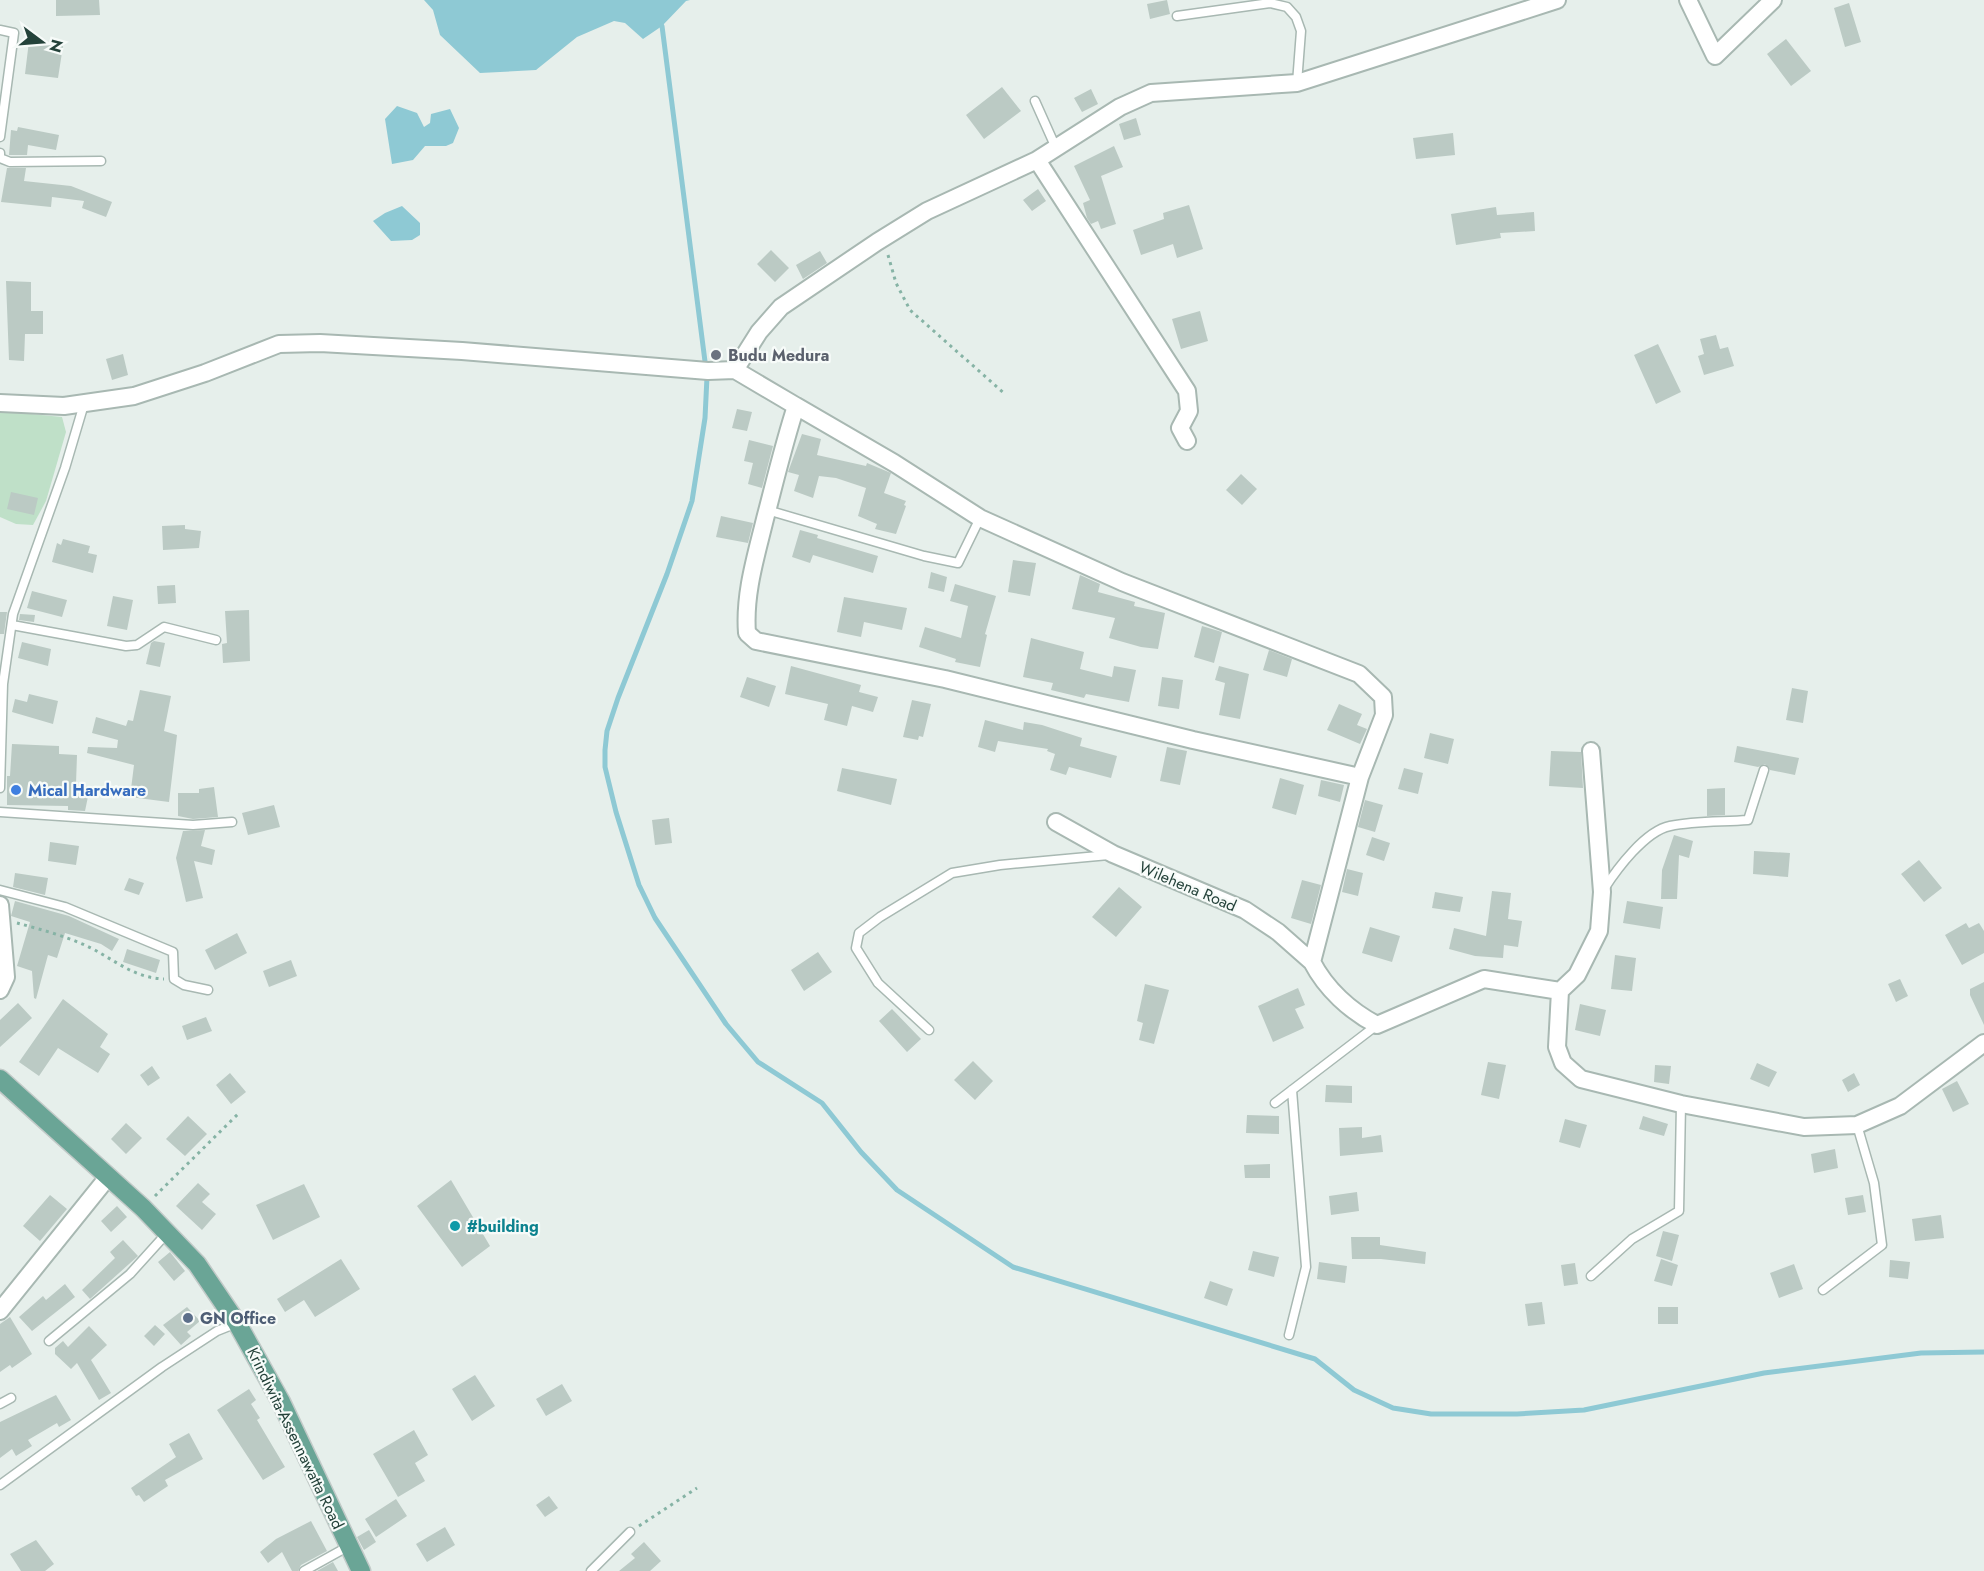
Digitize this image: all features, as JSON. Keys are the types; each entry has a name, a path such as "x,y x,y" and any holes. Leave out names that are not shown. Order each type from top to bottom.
{"main road":[{"name":"Krindiwita-Assennawatta Road","path":"0,1079 143,1208 196,1264 237,1323 281,1402 361,1571"}],"street":[{"path":"735,370 759,332 781,307 883,239 927,211 1037,160 1120,107 1151,93 1297,83 1557,0"},
{"path":"1688,0 1715,56 1773,0"},
{"path":"1037,160 1187,391 1189,411 1180,428 1187,441"},
{"path":"0,403 64,406 134,396 205,373 279,344 320,343 550,357 708,371 735,370 894,463 980,518 1122,582 1359,674 1383,697 1384,715 1360,777 1312,962"},
{"path":"796,406 752,573 746,615 747,633 756,641 945,679 1193,740 1360,777"},
{"path":"1591,752 1602,892 1599,931 1577,975 1560,992 1557,1047 1563,1063 1581,1079 1681,1104 1804,1127 1857,1125 1900,1106 1984,1043"},
{"name":"Wilehena Road","path":"1056,822 1113,854 1245,910 1278,932 1312,962 1318,974 1354,1013 1377,1025"},
{"path":"0,990 6,977 1,912"},
{"path":"1377,1025 1484,979 1560,992"},
{"path":"0,1311 108,1177"}],"lane":[{"path":"1177,16 1269,3 1287,7 1296,17 1301,31 1297,83"},
{"path":"0,30 14,33 0,137"},
{"path":"1035,101 1056,148"},
{"path":"0,153 0,158 10,162 101,161"},
{"path":"0,788 3,684 12,625 84,404"},
{"path":"767,510 924,556 958,563 980,518"},
{"path":"12,625 108,644 137,645 164,627 216,640"},
{"path":"1602,892 1617,869 1650,835 1668,826 1748,820 1764,770"},
{"path":"0,812 193,825 232,822"},
{"path":"928,1030 878,983 856,948 859,933 918,891 952,873 1000,865 1113,854"},
{"path":"0,890 65,907 174,951 174,979 184,985 208,990"},
{"path":"1275,1103 1377,1025"},
{"path":"1288,1335 1306,1267 1292,1090"},
{"path":"1591,1276 1632,1239 1679,1211 1681,1104"},
{"path":"1823,1290 1882,1245 1874,1183 1857,1125"},
{"path":"49,1341 130,1274 167,1233"},
{"path":"0,1485 162,1367 216,1331 237,1323"},
{"path":"0,1404 11,1398"},
{"path":"591,1571 630,1532"},
{"path":"304,1571 349,1546"}],"path":[{"path":"883,239 896,283 910,310 1005,394"},
{"path":"1,912 99,952 141,976 174,979"},
{"path":"143,1208 240,1112"},
{"path":"630,1532 698,1488"}],"green space":[{"path":"0,411 62,417 66,432 46,501 33,525 16,524 0,517"}],"water":[{"path":"424,0 690,0 686,1 662,26 643,39 625,23 614,21 577,37 536,70 480,73 440,35 433,10"},
{"path":"397,106 417,113 424,127 430,123 431,114 450,109 459,128 453,143 446,146 425,146 413,160 392,164 385,119"},
{"path":"402,206 420,223 420,235 412,240 391,241 373,221"}],"building":[{"path":"56,0 99,0 100,15 56,16"},
{"path":"1167,0 1170,14 1150,19 1147,4"},
{"path":"1849,3 1861,42 1845,47 1834,8"},
{"path":"1786,39 1811,71 1791,86 1767,54"},
{"path":"29,41 63,46 58,78 25,74"},
{"path":"1002,87 1021,111 984,139 966,115"},
{"path":"1091,89 1098,104 1082,112 1074,98"},
{"path":"1136,118 1141,135 1124,140 1119,124"},
{"path":"18,127 59,135 56,150 28,145 27,155 9,155 11,130 17,131"},
{"path":"1453,133 1455,155 1416,159 1413,138"},
{"path":"1114,146 1123,167 1101,176 1116,224 1101,229 1098,221 1091,224 1087,218 1083,203 1090,200 1074,166"},
{"path":"7,168 26,168 24,181 71,186 112,202 106,217 82,208 84,201 52,197 51,207 1,202"},
{"path":"1038,189 1046,201 1032,211 1023,200"},
{"path":"1189,205 1203,249 1177,258 1173,244 1141,255 1133,230 1164,219 1163,213"},
{"path":"1496,207 1497,215 1534,212 1535,231 1500,233 1501,238 1456,245 1451,214"},
{"path":"771,250 789,268 775,282 757,264"},
{"path":"820,251 827,263 803,279 796,265"},
{"path":"6,281 31,282 31,311 43,311 43,334 25,334 24,361 9,360"},
{"path":"1200,311 1208,341 1181,349 1172,319"},
{"path":"1716,335 1720,349 1728,347 1734,366 1704,375 1698,356 1704,354 1700,339"},
{"path":"1658,344 1681,392 1656,404 1634,355"},
{"path":"123,354 128,375 112,380 106,359"},
{"path":"737,409 752,412 747,431 732,428"},
{"path":"802,434 821,439 817,455 866,466 867,463 891,473 884,493 906,501 896,534 875,529 877,524 858,516 866,488 836,478 819,476 813,498 794,491 799,475 788,472"},
{"path":"749,440 773,446 762,488 748,484 753,463 744,461"},
{"path":"1241,474 1257,489 1242,505 1226,490"},
{"path":"11,492 38,498 34,515 7,509"},
{"path":"721,516 753,523 748,543 716,537"},
{"path":"185,525 185,529 201,531 199,548 163,550 162,526"},
{"path":"800,530 818,535 817,538 878,556 873,573 813,555 810,563 792,557"},
{"path":"63,539 90,546 88,553 97,555 93,573 52,562 57,543 61,545"},
{"path":"1013,560 1036,563 1030,596 1008,592"},
{"path":"931,572 947,577 944,592 928,588"},
{"path":"1080,575 1100,584 1098,592 1135,602 1134,606 1165,613 1158,649 1109,638 1115,618 1072,609"},
{"path":"955,584 996,596 985,634 987,635 980,667 955,662 956,659 919,647 925,627 961,638 968,606 950,601"},
{"path":"175,585 176,603 158,604 157,586"},
{"path":"32,591 67,600 62,617 27,608"},
{"path":"113,596 133,600 127,630 107,626"},
{"path":"844,597 907,608 902,630 864,622 861,637 837,632"},
{"path":"249,610 250,661 223,663 222,644 227,643 225,611"},
{"path":"0,612 7,612 4,634 0,634"},
{"path":"20,614 35,615 34,622 19,620"},
{"path":"1202,626 1222,632 1214,663 1194,657"},
{"path":"1031,638 1084,652 1080,669 1112,677 1114,666 1136,670 1129,702 1086,694 1084,698 1051,690 1053,683 1023,677"},
{"path":"154,641 165,643 160,667 146,664 151,643"},
{"path":"22,642 51,649 48,666 18,658"},
{"path":"1269,650 1292,659 1287,677 1263,670"},
{"path":"791,666 861,685 859,692 878,697 873,712 852,706 847,726 824,720 828,704 785,694"},
{"path":"1219,666 1249,674 1240,719 1219,715 1225,683 1215,680"},
{"path":"747,677 776,686 769,707 740,697"},
{"path":"1162,677 1183,680 1179,709 1158,706"},
{"path":"1792,688 1808,691 1803,723 1786,720"},
{"path":"140,690 171,696 164,731 177,735 169,802 130,797 134,765 87,753 88,747 117,748 118,740 92,733 96,717 126,726 128,720 133,721"},
{"path":"29,694 58,701 53,724 12,712 15,699 27,702"},
{"path":"912,700 931,704 923,737 919,736 918,740 903,737"},
{"path":"1339,704 1362,714 1357,725 1367,729 1360,744 1327,730"},
{"path":"985,720 1023,730 1024,722 1042,725 1082,738 1080,746 1117,756 1111,778 1069,767 1066,775 1050,770 1055,754 1047,751 1048,749 998,741 995,752 978,747"},
{"path":"1430,733 1454,739 1448,764 1424,758"},
{"path":"12,744 59,746 59,754 77,755 76,784 90,787 85,811 68,810 68,806 7,805 7,776 10,776"},
{"path":"1737,746 1799,758 1795,775 1770,770 1765,764 1758,767 1734,762"},
{"path":"1167,747 1187,751 1180,785 1160,781"},
{"path":"1551,751 1581,752 1583,788 1549,786"},
{"path":"842,768 897,779 891,805 837,791"},
{"path":"1404,768 1423,773 1418,794 1398,789"},
{"path":"1280,778 1304,785 1296,815 1272,808"},
{"path":"1321,780 1344,785 1340,802 1318,796"},
{"path":"214,787 218,817 193,819 178,816 178,793 199,793 199,789"},
{"path":"1725,788 1725,815 1707,816 1707,789"},
{"path":"1365,800 1383,805 1375,832 1358,827"},
{"path":"274,805 280,827 248,835 242,813"},
{"path":"669,818 672,843 655,845 652,820"},
{"path":"205,830 201,846 215,850 212,865 194,861 203,898 186,902 176,858 183,831"},
{"path":"1674,835 1693,841 1689,858 1679,855 1677,899 1661,899 1662,870"},
{"path":"1372,837 1390,843 1384,861 1366,855"},
{"path":"50,842 79,846 76,865 48,861"},
{"path":"1754,851 1790,853 1788,877 1753,874"},
{"path":"1919,860 1942,888 1924,902 1901,874"},
{"path":"1347,869 1363,873 1358,896 1342,892"},
{"path":"15,873 48,878 45,895 13,887"},
{"path":"129,878 144,883 139,895 124,890"},
{"path":"1302,880 1321,885 1311,924 1291,918"},
{"path":"1119,887 1142,907 1116,937 1092,917"},
{"path":"1492,891 1511,893 1508,919 1522,921 1518,947 1504,945 1503,958 1475,956 1449,949 1454,928 1486,936"},
{"path":"1435,892 1463,897 1460,912 1432,908"},
{"path":"15,901 69,916 119,939 112,951 101,944 65,933 57,958 48,955 36,999 34,998 32,971 17,966 30,922 11,916"},
{"path":"1627,901 1663,907 1660,929 1623,923"},
{"path":"1966,923 1969,928 1979,923 1984,931 1984,953 1962,965 1945,935"},
{"path":"1370,927 1400,936 1392,962 1362,953"},
{"path":"237,933 247,953 215,970 205,950"},
{"path":"127,949 160,960 156,973 123,962"},
{"path":"818,952 832,972 804,991 791,970"},
{"path":"1615,955 1636,958 1632,991 1611,989"},
{"path":"291,960 297,976 269,987 263,971"},
{"path":"1900,979 1908,996 1896,1002 1888,984"},
{"path":"1984,982 1984,1025 1970,995 1970,989"},
{"path":"1145,984 1169,990 1154,1044 1139,1040 1143,1023 1137,1021"},
{"path":"1298,988 1305,1005 1295,1009 1304,1028 1273,1042 1258,1006"},
{"path":"63,999 108,1034 100,1047 110,1054 98,1073 58,1048 39,1076 19,1062"},
{"path":"18,1003 32,1018 0,1047 0,1020"},
{"path":"1580,1004 1606,1010 1600,1036 1575,1030"},
{"path":"892,1009 921,1039 907,1052 879,1021"},
{"path":"206,1017 212,1031 187,1040 182,1026"},
{"path":"973,1061 993,1081 975,1100 954,1080"},
{"path":"1488,1062 1506,1065 1499,1099 1481,1095"},
{"path":"1757,1063 1777,1072 1769,1087 1750,1079"},
{"path":"1655,1065 1671,1066 1669,1084 1654,1082"},
{"path":"152,1066 160,1078 148,1086 140,1075"},
{"path":"230,1073 246,1092 231,1104 216,1085"},
{"path":"1854,1073 1860,1085 1848,1092 1842,1080"},
{"path":"1957,1081 1969,1104 1953,1112 1942,1089"},
{"path":"1326,1085 1352,1086 1352,1103 1325,1102"},
{"path":"1247,1115 1279,1116 1279,1134 1246,1133"},
{"path":"188,1116 207,1134 185,1156 166,1139"},
{"path":"1643,1116 1668,1124 1664,1136 1639,1129"},
{"path":"1565,1119 1587,1125 1580,1148 1559,1142"},
{"path":"126,1123 142,1138 126,1154 111,1139"},
{"path":"1362,1127 1362,1138 1381,1135 1383,1152 1340,1156 1339,1128"},
{"path":"1835,1149 1838,1168 1814,1173 1811,1154"},
{"path":"1270,1164 1270,1178 1245,1178 1244,1165"},
{"name":"#building","path":"451,1180 490,1246 462,1267 417,1206"},
{"path":"198,1183 210,1194 202,1202 216,1214 202,1230 176,1206"},
{"path":"304,1184 320,1217 273,1240 256,1205"},
{"path":"1357,1192 1359,1211 1331,1215 1329,1196"},
{"path":"50,1195 67,1209 40,1241 23,1226"},
{"path":"1863,1195 1866,1212 1848,1215 1845,1198"},
{"path":"117,1206 127,1217 111,1232 101,1221"},
{"path":"1941,1215 1944,1238 1915,1241 1912,1219"},
{"path":"1663,1231 1679,1235 1672,1261 1656,1256"},
{"path":"1351,1237 1380,1237 1380,1245 1426,1252 1425,1264 1381,1259 1352,1259"},
{"path":"123,1240 138,1256 90,1299 82,1290 115,1258 110,1252"},
{"path":"1253,1251 1279,1257 1274,1277 1248,1270"},
{"path":"170,1252 185,1271 174,1281 158,1262"},
{"path":"341,1259 360,1289 315,1317 304,1300 285,1312 277,1299"},
{"path":"1661,1259 1678,1265 1672,1286 1654,1281"},
{"path":"1890,1260 1910,1262 1908,1279 1889,1277"},
{"path":"1319,1262 1347,1266 1345,1283 1317,1279"},
{"path":"1575,1263 1578,1284 1564,1286 1561,1265"},
{"path":"1794,1264 1803,1289 1779,1298 1770,1273"},
{"path":"1210,1281 1233,1289 1227,1306 1204,1298"},
{"path":"65,1284 75,1297 32,1331 19,1317 43,1296 46,1300"},
{"path":"1542,1302 1545,1324 1528,1326 1525,1304"},
{"path":"187,1307 200,1321 187,1332 191,1336 181,1345 163,1325"},
{"path":"1658,1307 1678,1307 1678,1324 1658,1324"},
{"path":"10,1317 32,1354 12,1368 10,1365 0,1372 0,1324"},
{"path":"155,1325 165,1334 154,1346 144,1336"},
{"path":"89,1326 107,1345 91,1360 111,1393 99,1400 77,1363 71,1369 55,1354 55,1348 63,1341 68,1347"},
{"path":"475,1375 495,1406 472,1421 452,1389"},
{"path":"562,1384 572,1401 546,1416 536,1399"},
{"path":"249,1389 256,1400 251,1404 260,1418 257,1420 285,1467 263,1480 217,1410"},
{"path":"56,1395 71,1420 59,1427 57,1423 28,1440 32,1446 16,1456 12,1449 0,1458 0,1422"},
{"path":"414,1430 428,1455 415,1463 425,1481 398,1497 373,1454"},
{"path":"189,1433 203,1459 165,1480 168,1486 144,1502 131,1488 176,1457 169,1444"},
{"path":"549,1496 558,1508 545,1517 536,1505"},
{"path":"396,1499 407,1516 376,1537 365,1519"},
{"path":"311,1521 327,1551 301,1565 298,1571 292,1571 282,1552 268,1563 260,1552 276,1539"},
{"path":"445,1527 455,1545 427,1562 416,1544"},
{"path":"369,1530 376,1542 364,1550 357,1537"},
{"path":"36,1540 54,1564 45,1571 21,1571 10,1554"},
{"path":"644,1542 661,1561 650,1571 619,1571 635,1558 631,1554"},
{"path":"333,1562 338,1571 317,1571"}],"waterway":[{"path":"662,26 707,377 705,418 692,501 667,574 607,731 605,767 616,812 639,885 655,918 726,1024 758,1062 822,1103 861,1152 897,1190 1013,1267 1315,1359 1354,1390 1393,1408 1431,1414 1517,1414 1584,1410 1764,1373 1921,1353 1984,1352"}],"place":[{"name":"Budu Medura","path":"716,355"},
{"name":"Mical Hardware","path":"16,790"},
{"name":"#building","path":"455,1226"},
{"name":"GN Office","path":"188,1318"}]}
